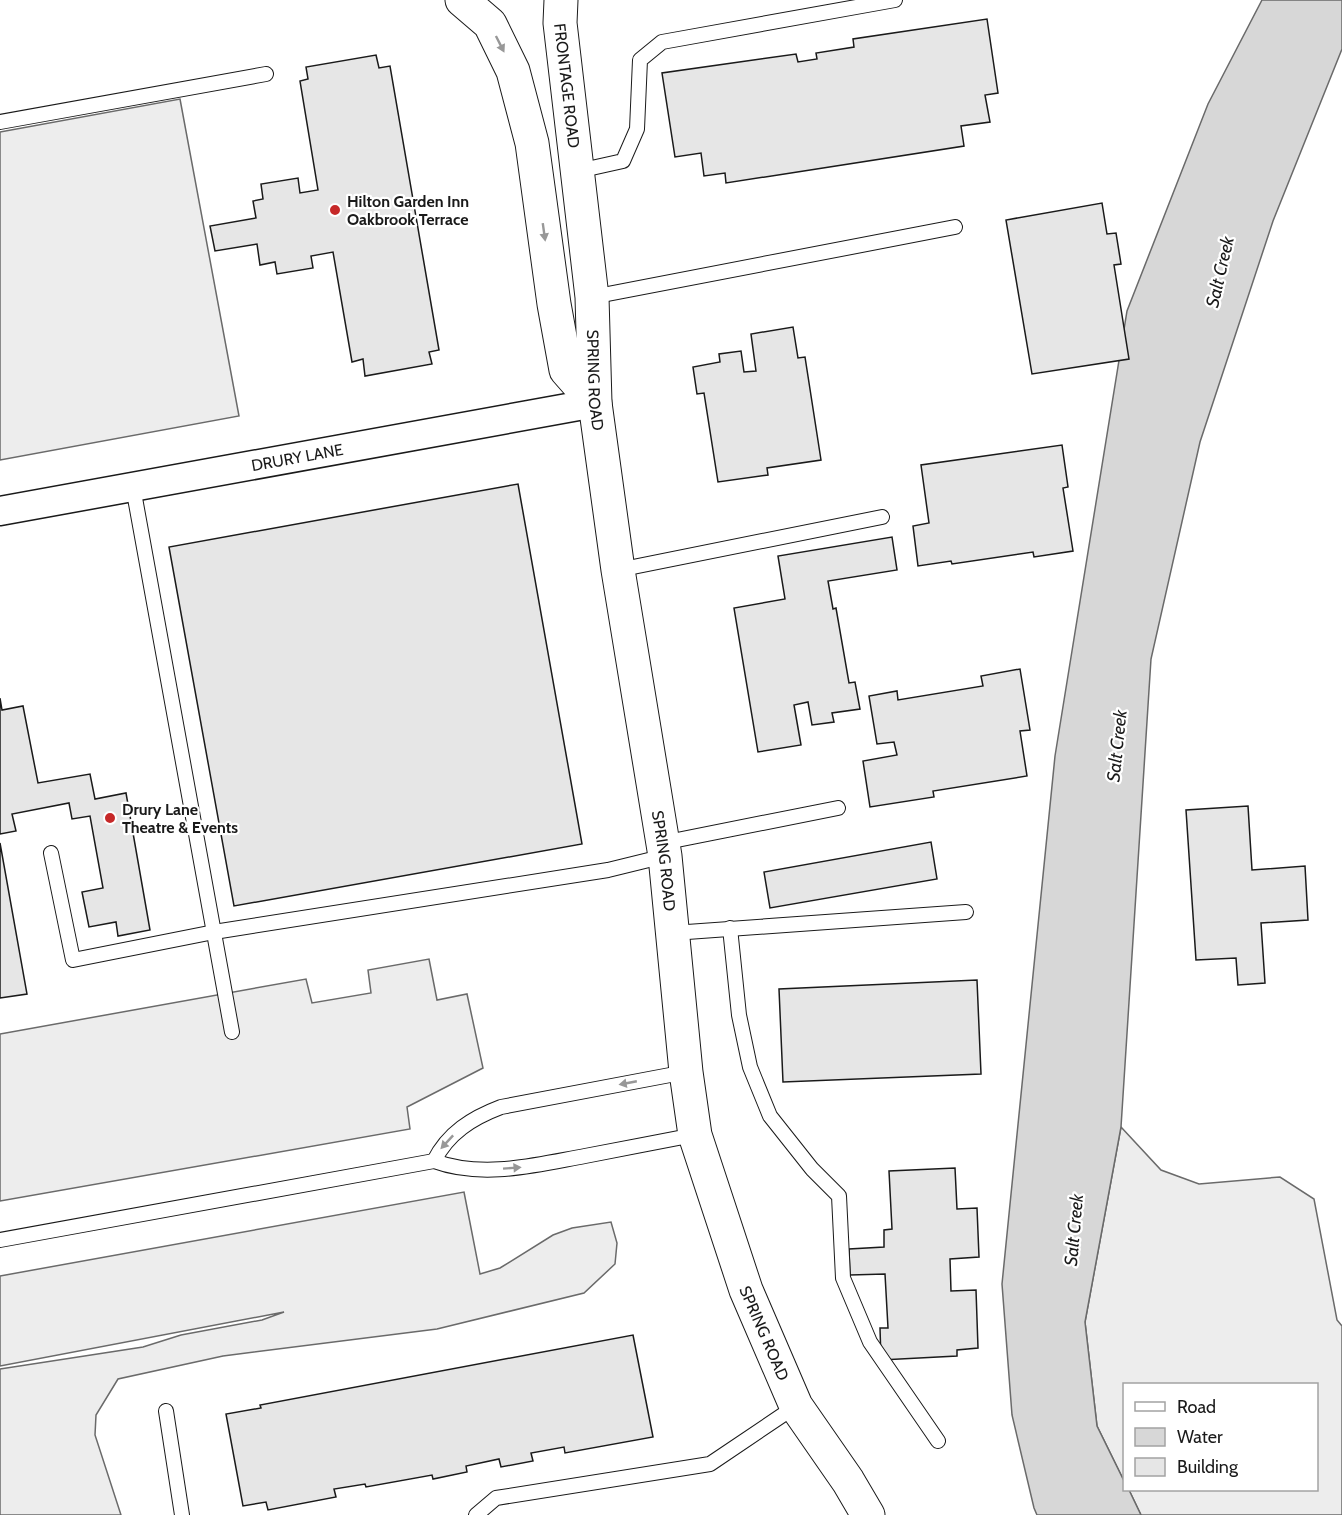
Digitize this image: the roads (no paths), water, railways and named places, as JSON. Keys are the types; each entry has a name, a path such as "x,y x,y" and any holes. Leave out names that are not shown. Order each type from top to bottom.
{"main road":[{"path":"462,0 490,24 513,71 532,143 554,304 566,370 595,403"},
{"name":"FRONTAGE ROAD","path":"561,0 560,23 578,171"},
{"name":"SPRING ROAD","path":"578,171 592,297 595,403 618,570 663,849 686,1072 695,1135 746,1290 796,1406 848,1481 868,1515"}],"street":[{"name":"DRURY LANE","path":"0,511 595,403"}],"lane":[{"path":"578,171 623,161 636,129 640,60 662,42 895,0"},
{"path":"0,122 266,74"},
{"path":"592,297 955,227"},
{"path":"133,487 232,1032"},
{"path":"618,570 882,517"},
{"path":"51,853 73,960 214,932 608,870 663,849 838,808"},
{"path":"673,933 966,912"},
{"path":"730,928 739,1014 754,1077 770,1116 812,1168 839,1196 843,1278 870,1342 938,1441"},
{"path":"434,1161 441,1146 460,1128 479,1115 501,1107 686,1072"},
{"path":"0,1240 434,1161 450,1167 475,1170 518,1168 695,1135"},
{"path":"476,1515 496,1498 711,1464 796,1406"},
{"path":"166,1411 182,1515"}],"water":[{"name":"Salt Creek","path":"1262,0 1342,0 1342,49 1273,221 1200,442 1151,659 1121,1127 1085,1322 1097,1426 1123,1479 1123,1491 1129,1491 1141,1515 1037,1515 1012,1415 1002,1284 1055,756 1127,311 1208,104"}],"place":[{"name":"Hilton Garden Inn Oakbrook Terrace","path":"335,210"},
{"name":"Drury Lane Theatre & Events","path":"110,818"}]}
